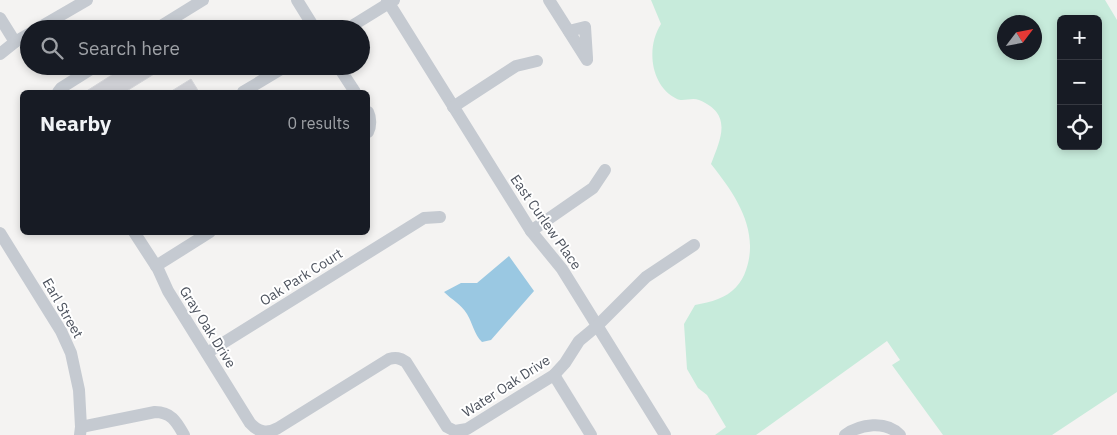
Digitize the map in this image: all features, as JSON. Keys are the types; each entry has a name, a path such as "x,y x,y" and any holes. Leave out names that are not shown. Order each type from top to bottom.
{"street":[{"path":"53,20 88,0"},
{"path":"171,20 203,0"},
{"path":"297,0 309,20"},
{"path":"549,0 569,31"},
{"path":"361,20 390,1"},
{"name":"East Curlew Place","path":"390,1 453,107 531,231 562,270 665,435"},
{"path":"0,18 15,42"},
{"path":"0,54 20,39"},
{"path":"453,107 516,66 537,61"},
{"path":"60,90 82,75"},
{"path":"246,90 271,75"},
{"path":"344,75 354,90"},
{"path":"531,231 593,188 605,170"},
{"name":"Oak Park Court","path":"207,353 424,218 440,217"},
{"name":"Earl Street","path":"0,233 67,343 77,376 81,431"},
{"name":"Gray Oak Drive","path":"136,235 156,266 168,291 250,423 256,429 262,431"},
{"path":"156,266 205,235"},
{"name":"Water Oak Drive","path":"262,431 278,428 389,359 395,358 400,358 406,362 444,424 455,431 467,429 554,375 565,364 579,341 646,277 694,245"},
{"path":"554,375 591,435"},
{"path":"81,431 162,412 174,418 184,435"},
{"path":"845,435 858,428 872,425 883,426 900,435"}],"green space":[{"path":"651,0 1105,0 1117,20 1117,392 1052,435 943,435 892,365 900,360 887,341 756,435 715,435 726,427 707,395 698,388 687,369 684,324 695,305 723,297 739,284 746,270 750,255 750,241 743,213 729,188 711,164 721,136 720,120 717,112 699,100 677,99 661,85 653,65 652,54 656,33 661,24"}],"water":[{"path":"509,256 534,291 491,340 482,342 465,311 444,292 461,283 477,283"}],"building":[{"path":"112,75 152,75 128,90 88,90"},
{"path":"191,79 198,90 173,90"}]}
